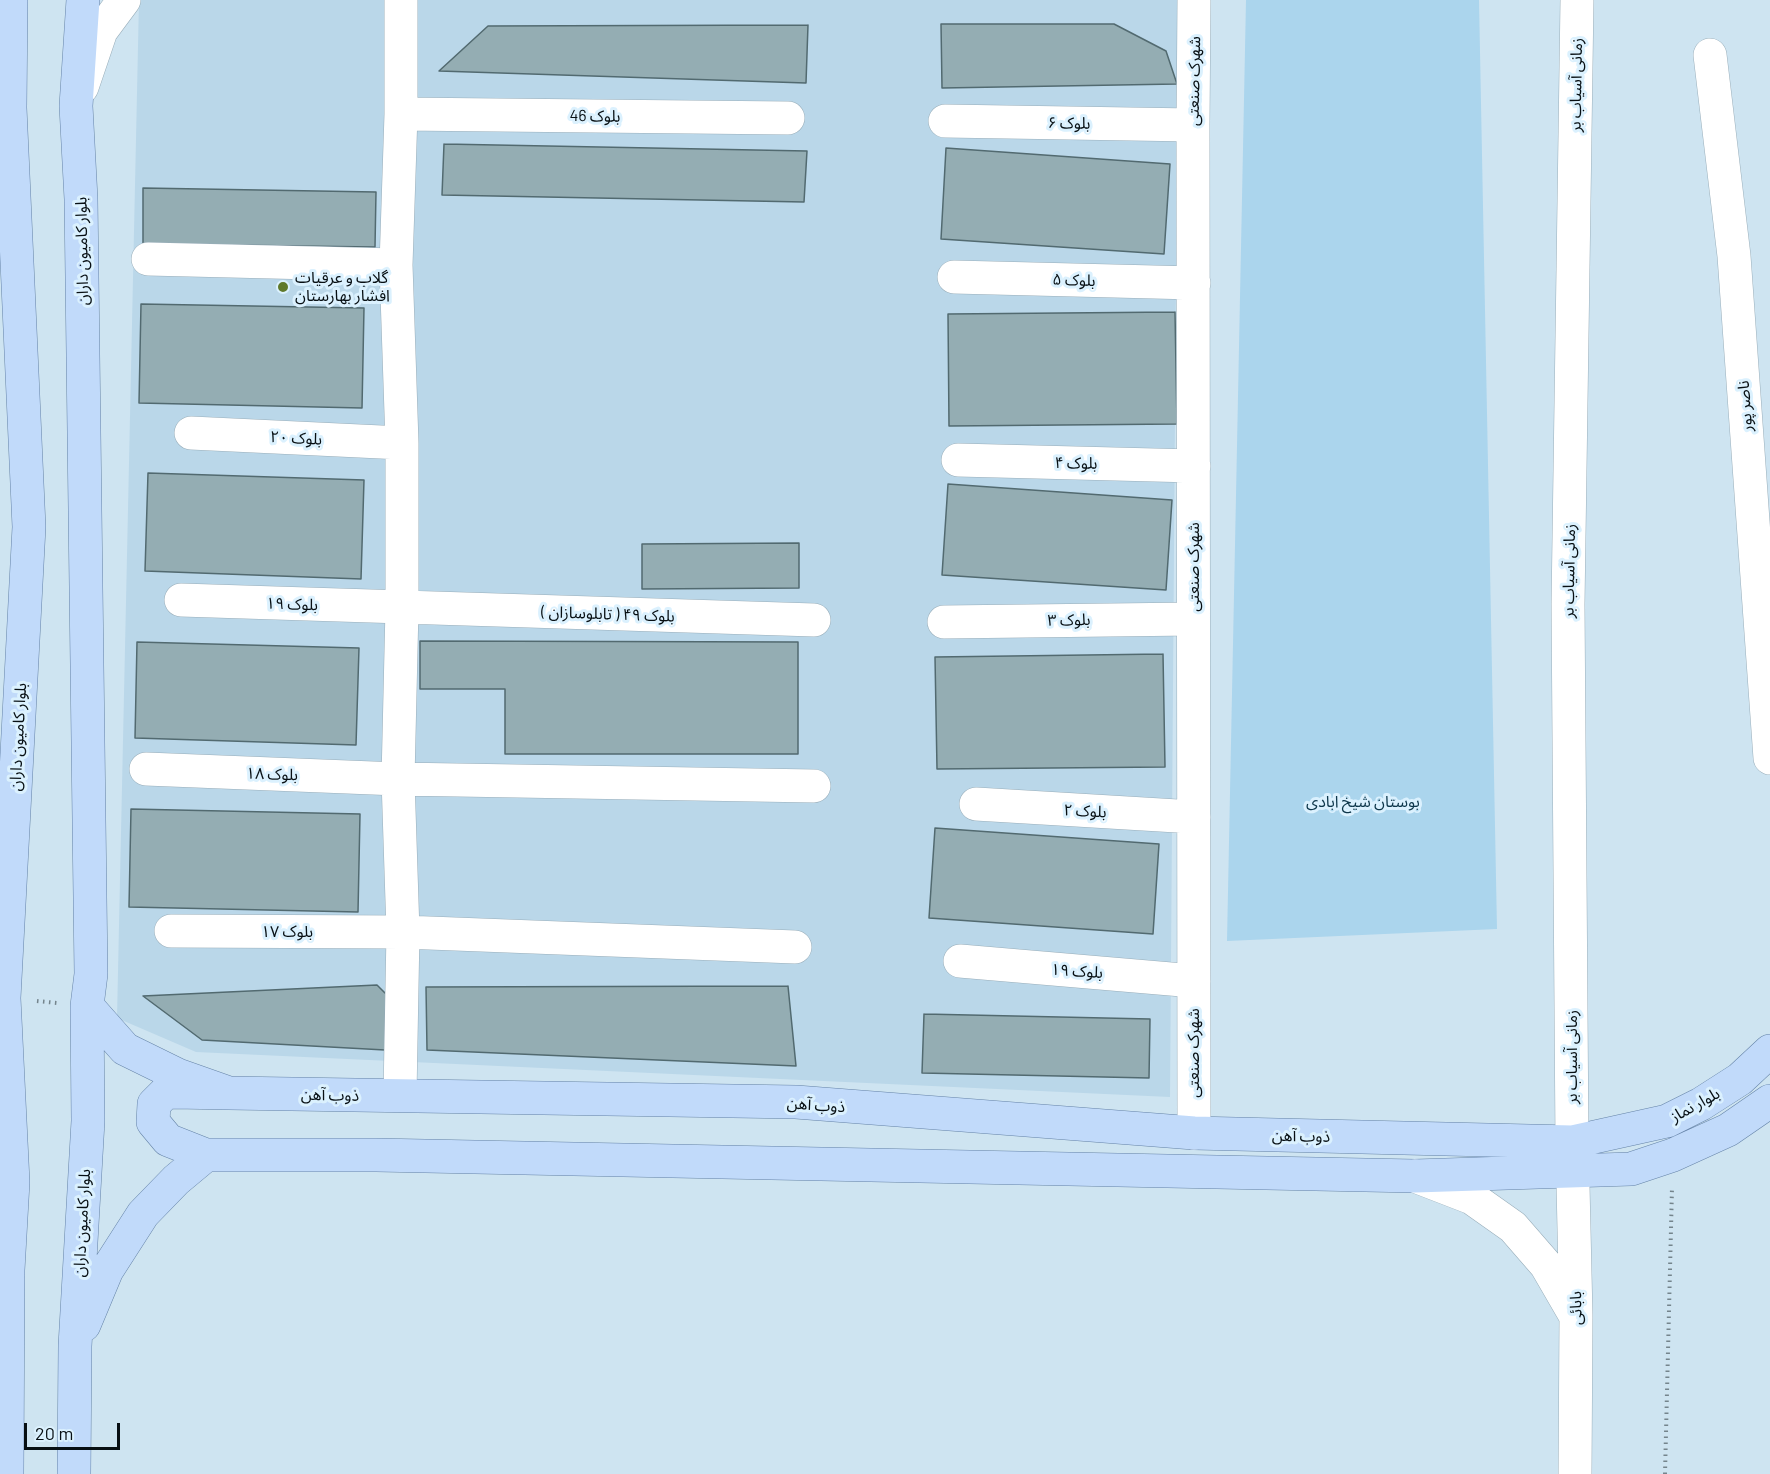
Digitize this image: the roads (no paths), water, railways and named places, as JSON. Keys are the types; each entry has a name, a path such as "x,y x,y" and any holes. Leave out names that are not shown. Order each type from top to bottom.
{"main road":[{"name":"بلوار کامیون داران","path":"7,1474 12,1182 2,1002 29,527 10,108 11,0"},
{"name":"بلوار کامیون داران","path":"74,1474 75,1346 88,1121 87,1006 91,974 81,199 76,106 83,0"},
{"name":"ذوب آهن","path":"87,1006 125,1049 177,1075 229,1093 796,1102 1194,1133 1573,1157"},
{"name":"بلوار نماز","path":"1573,1157 1667,1121 1701,1104 1740,1079 1770,1051"},
{"path":"229,1093 165,1093 154,1104 153,1122 168,1140 206,1155 376,1155 1415,1176 1573,1157"},
{"name":"بلوار نماز","path":"1573,1157 1631,1169 1673,1155 1728,1130 1770,1101"},
{"path":"75,1346 107,1270 143,1214 176,1180 206,1155"},
{"path":"0,1193 11,1231"}],"street":[{"path":"76,106 101,31 124,0"},
{"path":"400,1095 403,932 398,779 402,608 402,442 396,265 401,114 401,0"},
{"name":"شهرک صنعتی","path":"1194,0 1194,1133"},
{"name":"زمانی آسیاب بر","path":"1573,1157 1569,603 1577,0"},
{"name":"ناصر پور","path":"1710,55 1734,256 1770,758"},
{"name":"بلوک 46","path":"401,114 788,118"},
{"name":"بلوک ۶","path":"945,121 1193,125"},
{"path":"148,260 396,265"},
{"name":"بلوک ۵","path":"954,277 1194,283"},
{"name":"بلوک ۲۰","path":"191,433 402,442"},
{"name":"بلوک ۴","path":"958,460 1194,466"},
{"name":"بلوک ۱۹","path":"181,600 402,608"},
{"name":"بلوک ۴۹ ( تابلوسازان )","path":"402,608 814,620"},
{"name":"بلوک ۳","path":"944,622 1193,619"},
{"name":"بلوک ۱۸","path":"146,769 398,779 814,786"},
{"name":"بلوک ۲","path":"976,804 1194,817"},
{"name":"بلوک ۱۷","path":"171,932 403,932 795,947"},
{"name":"بلوک ۱۹","path":"960,961 1194,981"},
{"name":"بابائی","path":"1573,1157 1576,1316 1575,1474"},
{"path":"1415,1176 1472,1198 1513,1227 1546,1265 1576,1316"}],"place":[{"name":"گلاب و عرقیات افشار بهارستان","path":"283,287"}],"park label":[{"name":"بوستان شیخ ابادی","path":"1363,802"}]}
